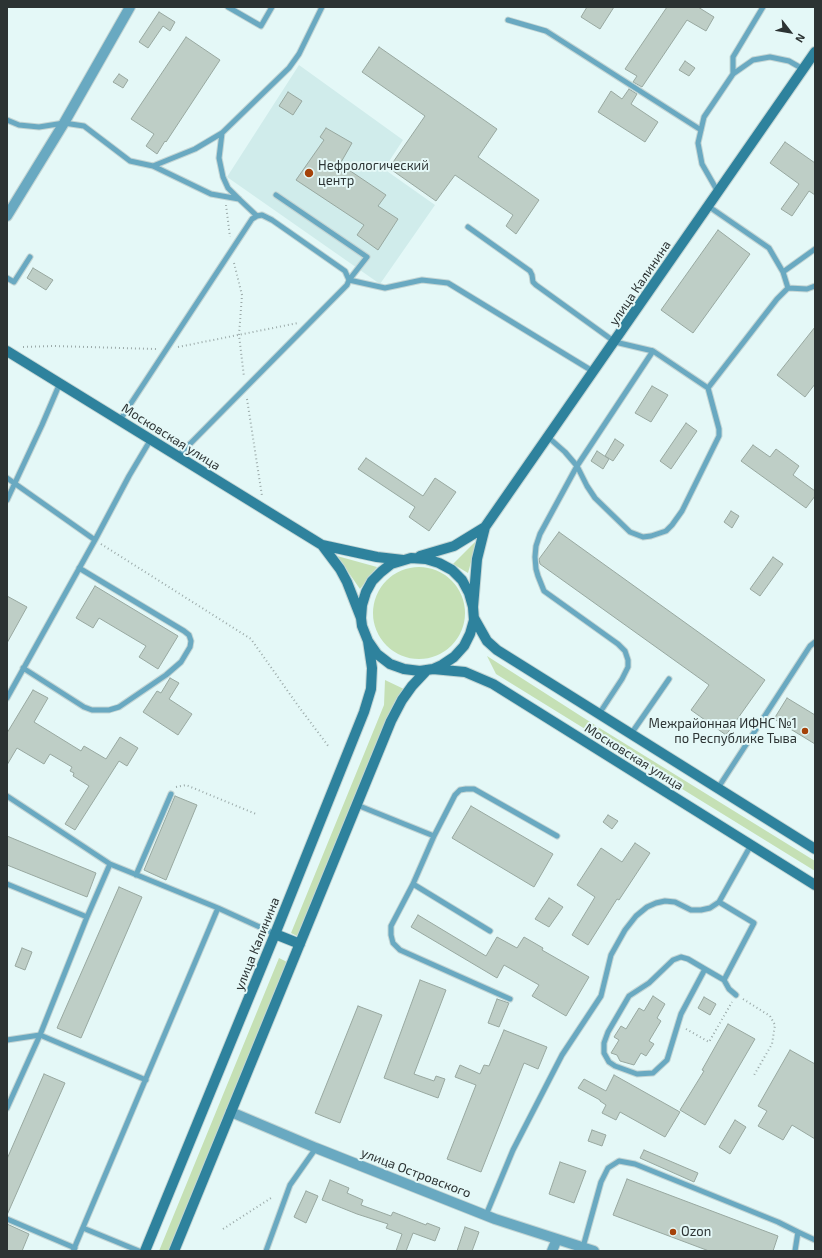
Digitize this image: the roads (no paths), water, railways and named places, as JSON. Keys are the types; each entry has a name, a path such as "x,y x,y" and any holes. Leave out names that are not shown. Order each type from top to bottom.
{"main road":[{"name":"улица Калинина","path":"473,607 477,559 485,528 814,54"},
{"name":"Московская улица","path":"7,351 322,545 377,557 407,559"},
{"name":"улица Калинина","path":"407,559 437,552 454,546 485,528"},
{"name":"Московская улица","path":"322,545 340,569 347,582 361,618"},
{"path":"407,559 426,559 439,563 452,570 462,580 470,593 473,607 474,618 470,634 464,646 454,657 442,665 430,670 404,670 390,664 377,654 368,641 362,626 362,605 366,592 372,581 391,564 407,559"},
{"name":"Московская улица","path":"474,618 487,640 497,650 814,848"},
{"name":"улица Калинина","path":"145,1251 364,712 371,689 372,668 368,641"},
{"name":"Московская улица","path":"430,670 465,672 493,684 815,885"},
{"path":"174,1251 391,722 402,700 412,686 430,670"},
{"path":"275,934 300,944"}],"street":[{"path":"7,216 64,123 130,7"},
{"name":"улица Островского","path":"231,1112 316,1148 486,1215 594,1251"},
{"path":"552,1251 557,1239"}],"lane":[{"path":"228,7 261,26 272,7"},
{"path":"153,166 195,149 222,133 289,68 300,54 322,7"},
{"path":"733,74 733,57 763,7"},
{"path":"508,20 546,31 701,130"},
{"path":"718,192 702,164 698,142 704,118 733,74 753,60 770,57 788,61 803,69"},
{"path":"7,120 19,126 38,127 64,123 84,126 130,161 153,166 211,194 238,199"},
{"path":"222,133 219,158 223,177 228,188 257,216"},
{"path":"178,456 347,285 349,280 367,257 276,195"},
{"path":"708,206 769,248 784,272 788,288"},
{"path":"120,420 252,219 262,215 272,220 345,271 349,280"},
{"path":"468,227 530,271 533,282 536,285 615,342 653,351 708,388 719,429 719,436 682,511 666,531 647,537 638,536 630,532 595,498 577,466 565,452 548,437"},
{"path":"784,272 815,249"},
{"path":"7,278 14,282 30,257"},
{"path":"349,280 385,288 422,280 448,283 594,372"},
{"path":"708,388 777,299 788,288 807,289 815,286"},
{"path":"599,714 628,667 627,655 618,644 544,591 538,576 535,557 536,546 540,534 577,466 653,351"},
{"path":"7,500 60,383"},
{"path":"7,698 129,476 151,439"},
{"path":"7,478 95,540"},
{"path":"23,668 84,707 92,710 109,710 119,706 166,675 181,662 190,647 191,641 189,635 184,631 79,568"},
{"path":"718,788 810,646 815,642"},
{"path":"631,734 669,678"},
{"path":"510,999 400,950 393,943 391,926 413,884 434,836 455,795 460,790 466,788 474,790 557,836"},
{"path":"136,875 171,794"},
{"path":"7,796 110,864 218,908 275,934"},
{"path":"357,805 434,836"},
{"path":"486,1215 513,1150 562,1056 601,996 611,955 625,930 636,916 647,907 656,903 666,901 675,902 691,910 701,910 710,908 719,902 751,845"},
{"path":"7,1108 40,1035 110,864"},
{"path":"7,884 88,917"},
{"path":"413,884 490,931"},
{"path":"719,902 754,923 724,980"},
{"path":"7,1219 74,1250 218,908"},
{"path":"705,969 681,1014 667,1060 653,1073 637,1074 614,1066 609,1062 604,1053 604,1043 608,1032 629,996 649,983 673,960 680,957 688,959 724,980 729,989 736,995"},
{"path":"7,1040 40,1035 146,1080"},
{"path":"266,1251 290,1184 316,1148"},
{"path":"583,1247 601,1182 608,1168 619,1161 635,1164 778,1222 815,1240"},
{"path":"83,1228 139,1251"},
{"path":"795,1251 798,1232"}],"place":[{"name":"Нефрологический центр","path":"309,173"},
{"name":"Межрайонная ИФНС №1 по Республике Тыва","path":"805,731"},
{"name":"Ozon","path":"673,1232"}]}
